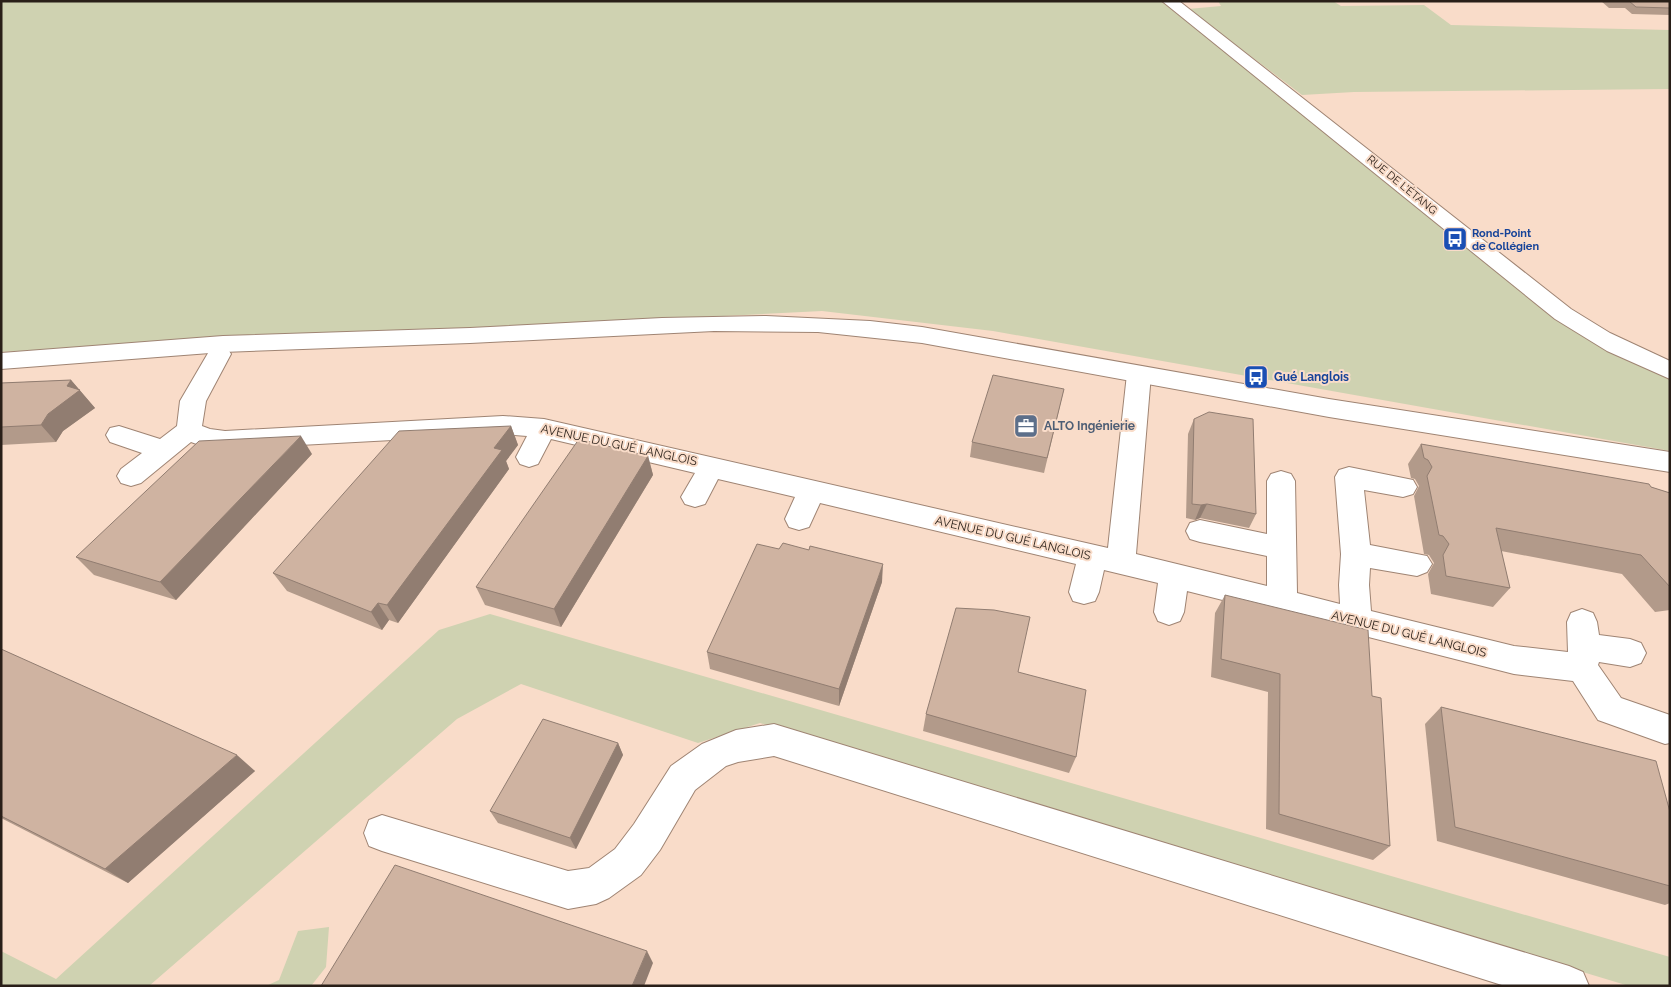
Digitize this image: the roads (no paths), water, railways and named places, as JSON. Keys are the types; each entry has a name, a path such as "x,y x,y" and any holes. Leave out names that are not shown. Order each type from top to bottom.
{"street":[{"name":"RUE DE L'ÉTANG","path":"1169,1 1563,314 1594,336 1631,355 1670,371"},
{"path":"85,356 155,348 224,344 403,339 765,322 829,324 877,328 922,335 1329,408 1469,428 1669,462"},
{"path":"1,361 85,356 219,354 403,339"},
{"path":"131,476 189,430 193,401 219,354"},
{"path":"1121,562 1139,374"},
{"name":"AVENUE DU GUÉ LANGLOIS","path":"189,430 205,438 225,440 503,424 544,428 1121,562 1174,577 1514,660 1583,645 1630,653"},
{"path":"529,456 544,428"},
{"path":"119,435 164,450"},
{"path":"695,497 712,466"},
{"path":"1357,621 1354,585 1356,554 1349,477 1403,487"},
{"path":"1281,481 1282,603"},
{"path":"800,520 812,490"},
{"path":"1200,531 1282,548"},
{"path":"1356,554 1418,564"},
{"path":"1084,592 1092,556"},
{"path":"1169,612 1174,577"},
{"path":"1583,645 1610,709 1665,729"},
{"path":"382,833 568,890 596,886 628,862 647,837 683,778 714,755 736,746 774,740 1569,986"}],"place":[{"name":"Rond-Point de Collégien","path":"1455,239"},
{"name":"Gué Langlois","path":"1256,377"},
{"name":"ALTO Ingénierie","path":"1026,426"}]}
